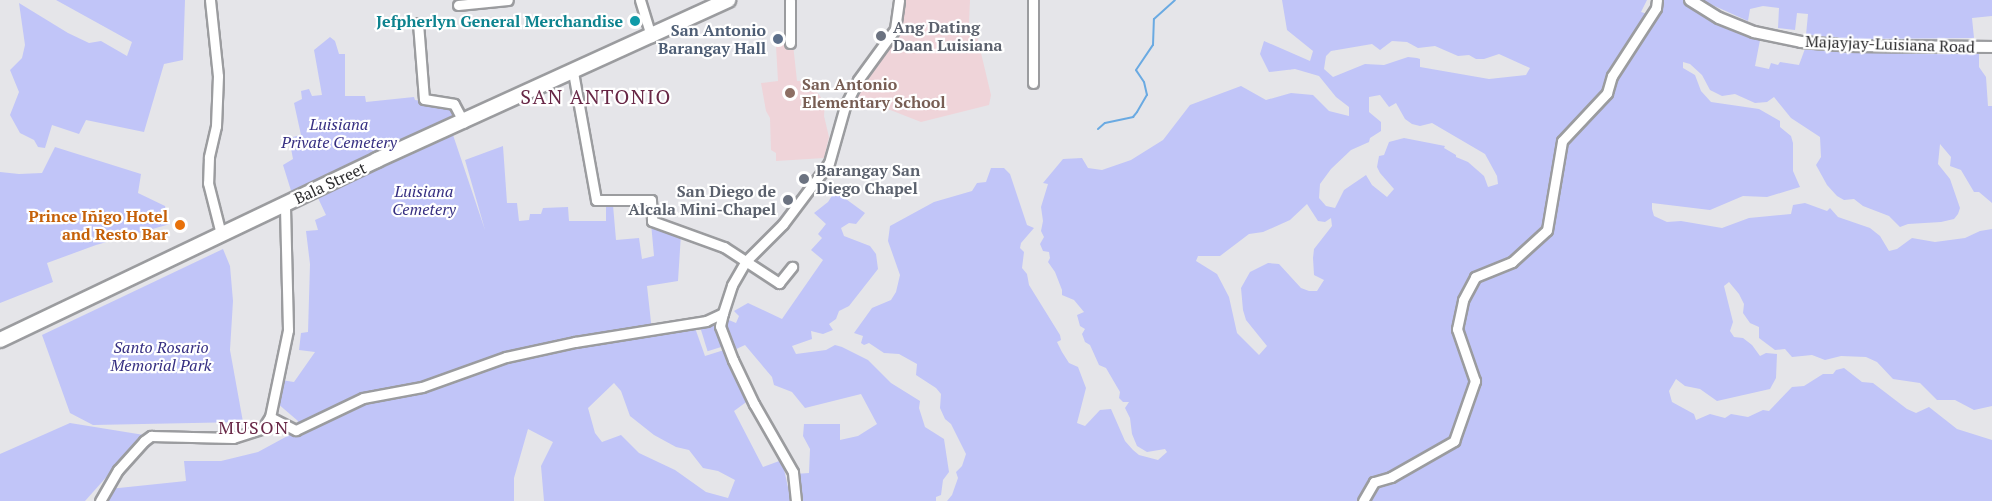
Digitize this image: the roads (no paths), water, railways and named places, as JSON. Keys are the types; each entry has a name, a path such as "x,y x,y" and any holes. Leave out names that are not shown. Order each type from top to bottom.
{"main road":[{"name":"Bala Street","path":"0,339 285,204 728,0"}],"street":[{"path":"210,0 218,76 216,126 209,157 208,183 222,234"},
{"path":"458,5 508,0"},
{"path":"640,0 651,37"},
{"path":"790,0 790,42"},
{"path":"796,501 793,472 754,404 720,326 732,285 746,261 783,224 829,163 845,106 858,80 895,29 899,0"},
{"path":"1033,0 1033,83"},
{"path":"1363,501 1374,482 1391,477 1454,441 1474,381 1457,329 1463,300 1475,277 1512,262 1548,230 1562,141 1607,93 1612,76 1656,8 1657,0"},
{"name":"Majayjay-Luisiana Road","path":"1690,0 1719,18 1754,32 1801,42 1852,46 1992,47"},
{"path":"418,23 424,99 454,104 464,123"},
{"path":"573,72 596,200 651,200 652,221 724,247 779,283 792,267"},
{"path":"100,501 118,470 144,441 152,436 233,438 263,428 270,417 288,330 285,204"},
{"path":"270,417 296,430 363,398 422,387 506,357 575,342 706,321 723,313"}],"waterway":[{"path":"1098,129 1105,123 1133,117 1137,112 1147,95 1144,82 1136,70 1153,45 1154,19 1175,0"}],"place":[{"name":"Jefpherlyn General Merchandise","path":"635,21"},
{"name":"Ang Dating Daan Luisiana","path":"881,36"},
{"name":"San Antonio Barangay Hall","path":"778,39"},
{"name":"San Antonio Elementary School","path":"790,93"},
{"name":"Barangay San Diego Chapel","path":"804,179"},
{"name":"San Diego de Alcala Mini-Chapel","path":"788,200"},
{"name":"Prince Iñigo Hotel and Resto Bar","path":"180,225"}],"district":[{"name":"SAN ANTONIO","path":"596,96"},
{"name":"MUSON","path":"254,427"}],"park label":[{"name":"Luisiana Private Cemetery","path":"339,133"},
{"name":"Luisiana Cemetery","path":"424,200"},
{"name":"Santo Rosario Memorial Park","path":"161,356"}]}
